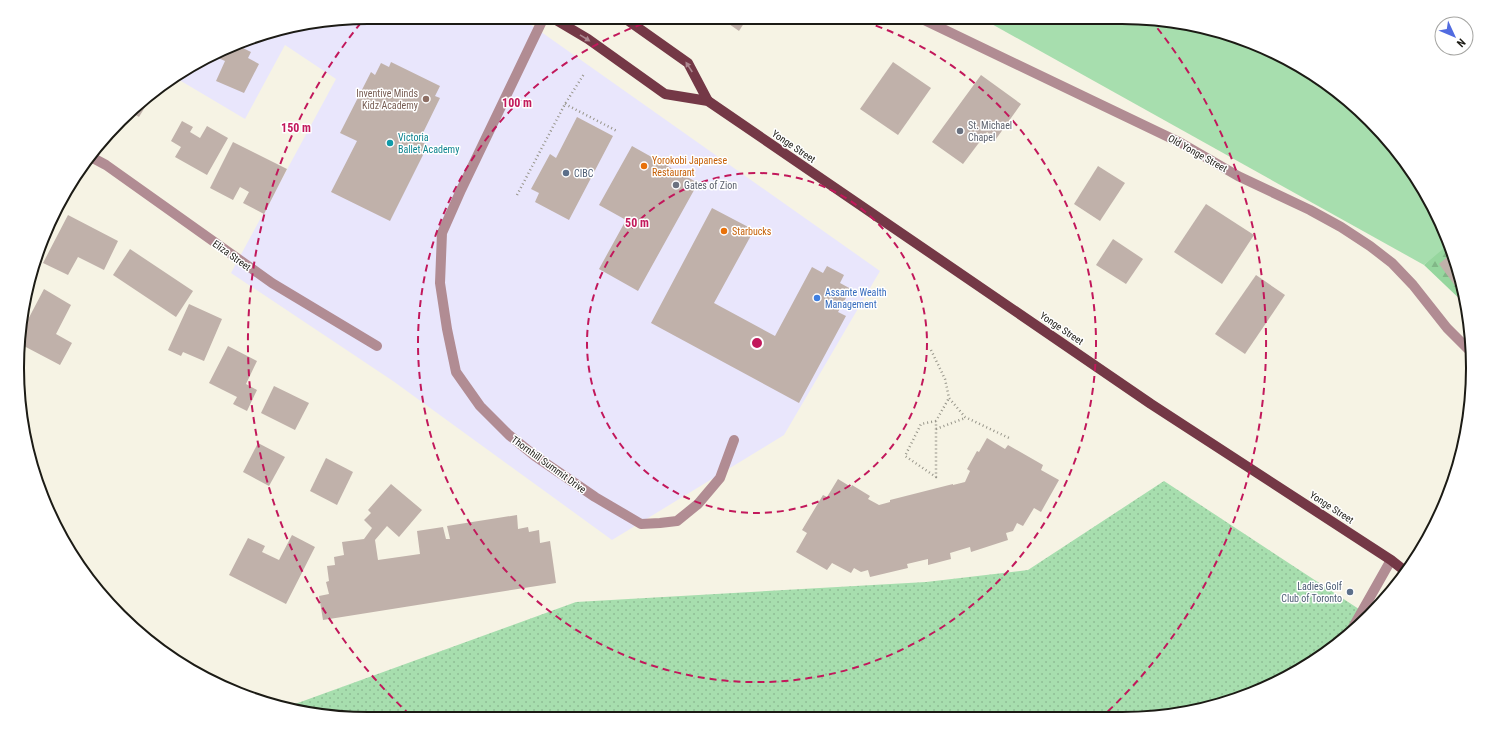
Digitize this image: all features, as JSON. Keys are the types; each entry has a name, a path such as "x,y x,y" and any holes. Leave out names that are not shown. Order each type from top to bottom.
{"main road":[{"name":"Yonge Street","path":"563,24 588,39 665,94 708,101 1151,404 1401,568"},
{"name":"Yonge Street","path":"633,24 688,63 708,101"}],"street":[{"name":"Thornhill Summit Drive","path":"541,24 442,233 440,283 447,329 456,372 480,406 509,435 535,456 595,497 641,524 677,521 698,504 720,478 734,440"},
{"name":"Old Yonge Street","path":"933,24 1181,143 1238,176 1310,210 1341,227 1370,246 1392,263 1413,285 1447,328 1465,346"},
{"name":"Eliza Street","path":"95,159 106,165 272,283 377,346"},
{"path":"1358,618 1391,560"}],"path":[{"path":"517,195 565,104 584,74"},
{"path":"565,104 617,131"},
{"path":"932,350 945,379 949,398 966,417 1008,438"},
{"path":"936,421 921,424 905,456 936,477 936,421 949,398"},
{"path":"936,429 966,417"}],"shaded area":[{"path":"368,24 530,24 880,271 784,435 612,540 393,381 231,273 336,79 285,45 245,119 180,80 216,59 257,42 323,27"}],"green space":[{"path":"992,24 1122,24 1167,27 1233,42 1274,59 1294,70 1313,82 1349,109 1381,141 1408,177 1431,216 1444,248 1424,265"},
{"path":"1444,246 1458,298 1424,265"},
{"name":"Ladies Golf Club of Toronto","path":"1164,481 1364,612 1349,627 1313,654 1274,677 1254,686 1233,694 1189,705 1144,711 368,712 323,709 296,704 576,602 926,582 1028,570"}],"building":[{"path":"729,24 744,24 739,31"},
{"path":"242,48 251,52 248,58 259,64 244,93 216,81 225,61 218,58"},
{"name":"Victoria Ballet Academy","path":"391,62 440,86 435,96 440,98 419,141 428,145 390,221 331,192 357,141 340,133 371,72 375,75 381,63 389,67"},
{"path":"893,62 931,88 898,135 860,109"},
{"path":"981,75 1021,104 996,139 987,132 963,164 932,142"},
{"path":"146,105 139,117 135,115"},
{"name":"CIBC","path":"577,117 613,136 569,220 535,202 539,193 531,189 550,154 556,158"},
{"path":"182,121 193,127 190,132 200,138 207,126 228,138 207,175 175,157 181,147 171,141"},
{"path":"233,142 287,169 264,214 243,203 249,192 240,187 233,200 210,188"},
{"path":"632,146 698,183 638,291 599,269 626,220 599,205"},
{"path":"1098,166 1125,183 1100,221 1074,204"},
{"path":"1206,204 1254,235 1222,284 1174,252"},
{"path":"712,208 754,230 714,303 775,336 812,267 823,273 827,266 844,275 840,283 851,289 838,312 846,316 799,403 651,323"},
{"path":"68,215 118,241 104,270 78,257 68,275 43,263"},
{"path":"1113,239 1143,259 1126,284 1096,265"},
{"path":"130,249 193,291 176,317 113,275"},
{"path":"1448,256 1456,287 1439,264"},
{"path":"1256,275 1285,295 1245,354 1215,334"},
{"path":"44,289 71,305 56,334 72,343 60,365 25,347 27,321"},
{"path":"189,304 222,319 204,361 183,352 181,356 168,350"},
{"path":"228,346 257,361 246,384 257,390 247,411 233,404 237,397 209,383"},
{"path":"274,386 309,403 295,430 261,413"},
{"path":"987,438 1005,449 1008,445 1043,465 1041,470 1059,480 1041,512 1034,508 1023,526 1017,523 1013,531 1006,533 1008,540 971,552 970,547 950,553 951,559 928,565 928,559 907,564 908,568 870,577 868,570 861,572 854,568 851,573 832,563 827,570 796,552 807,533 802,530 823,495 827,497 838,479 851,487 852,485 870,496 868,499 879,505 890,502 890,500 965,482 970,471 967,469 977,451 979,452"},
{"path":"258,443 285,457 269,486 243,472"},
{"path":"326,458 353,472 337,505 310,491"},
{"path":"391,484 422,510 399,537 387,526 375,540 378,560 420,554 417,531 443,527 446,539 450,539 447,526 517,515 518,529 528,527 529,532 539,530 540,543 550,541 556,583 323,620 319,596 329,594 326,582 329,581 327,566 335,565 334,557 344,555 342,542 364,539 372,528 364,520 371,513 368,510"},
{"path":"292,535 315,547 286,604 229,575 248,538 265,546 262,552 279,560"}],"place":[{"name":"Inventive Minds Kidz Academy","path":"426,99"},
{"name":"St. Michael Chapel","path":"960,131"},
{"name":"Victoria Ballet Academy","path":"390,143"},
{"name":"Yorokobi Japanese Restaurant","path":"644,166"},
{"name":"CIBC","path":"566,173"},
{"name":"Gates of Zion","path":"676,185"},
{"name":"Starbucks","path":"724,231"},
{"name":"Assante Wealth Management","path":"817,298"},
{"name":"Ladies Golf Club of Toronto","path":"1350,592"}]}
